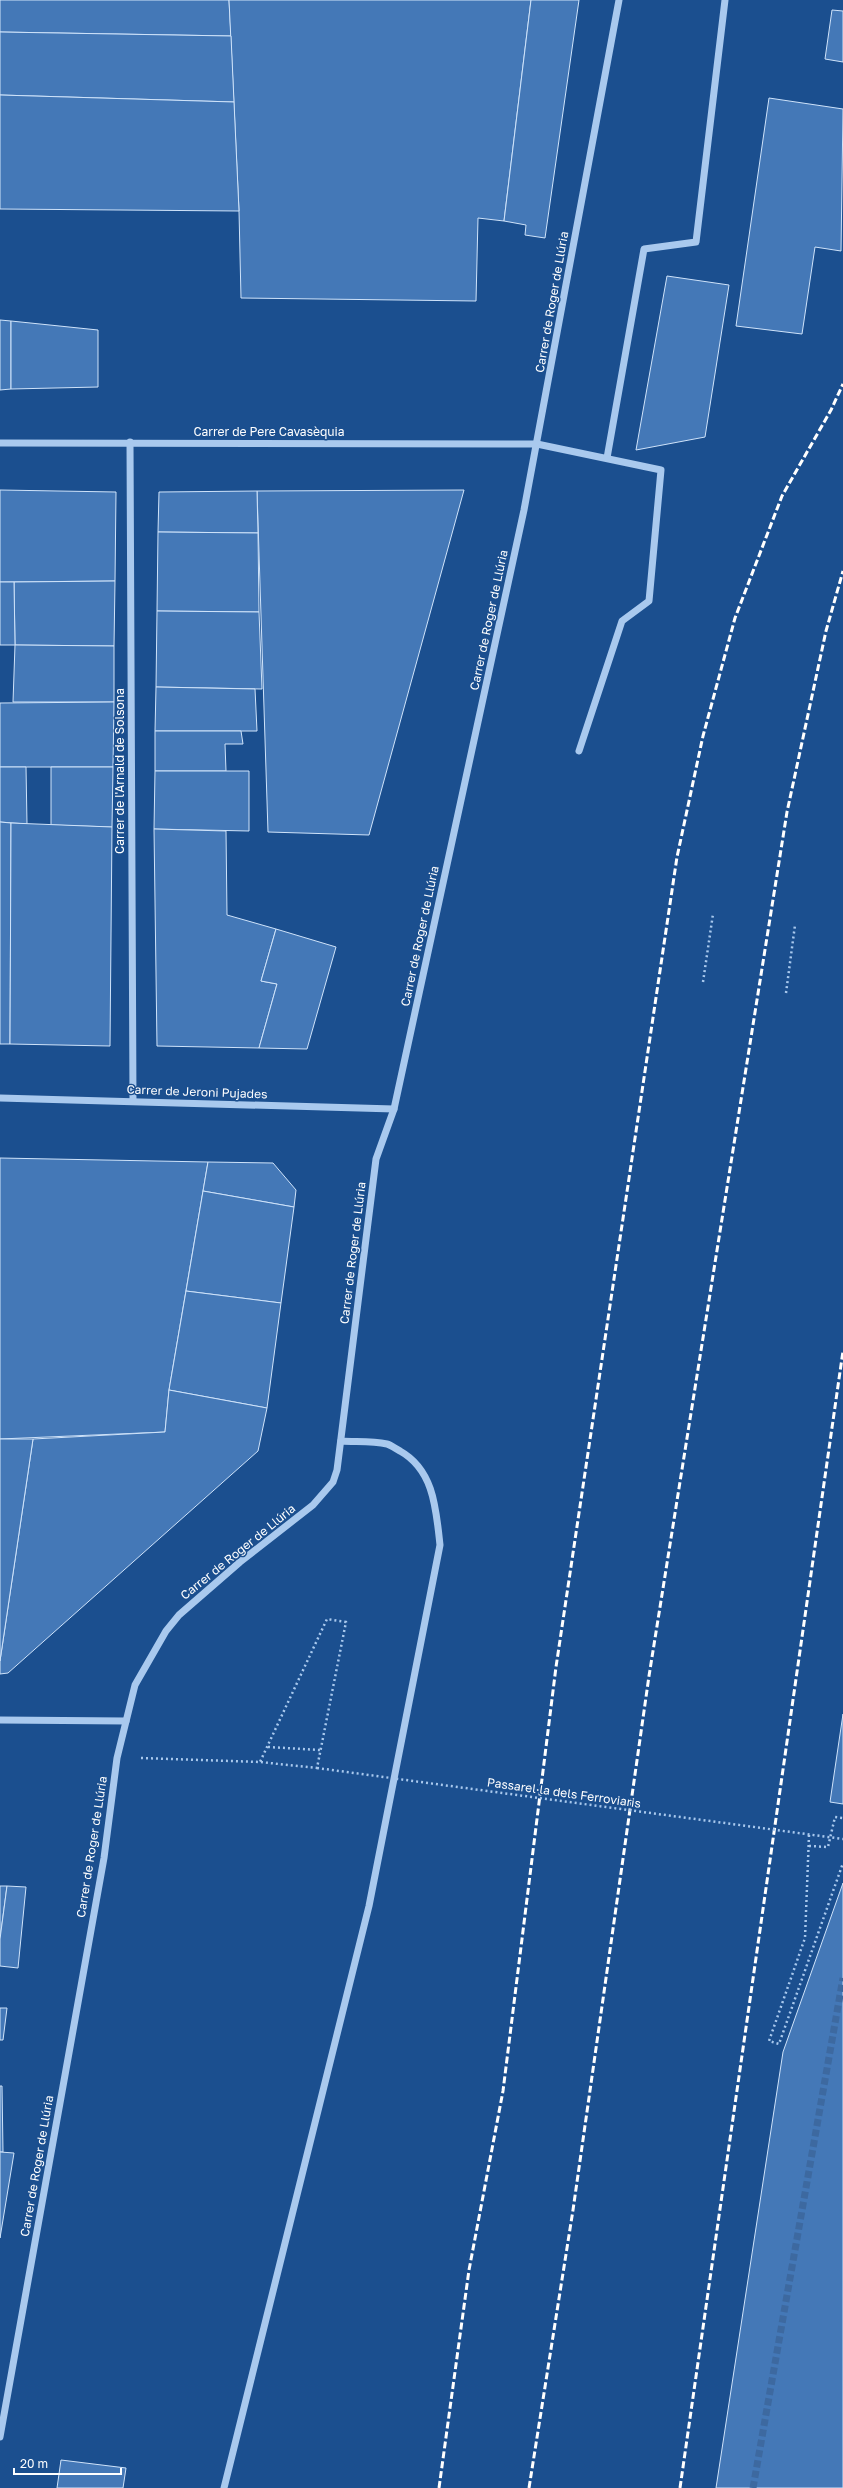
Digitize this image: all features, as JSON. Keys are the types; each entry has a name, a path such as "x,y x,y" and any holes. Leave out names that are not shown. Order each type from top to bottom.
{"street":[{"name":"Carrer de Roger de Llúria","path":"0,2437 104,1858 117,1758 135,1685 166,1631 179,1615 240,1562 313,1504 326,1492 337,1470 376,1159 394,1110 537,444 619,0"},
{"path":"607,458 644,249 696,242 725,0"},
{"name":"Carrer de Pere Cavasèquia","path":"0,443 130,442 537,444 661,470 649,602 622,621 578,751"},
{"name":"Carrer de l'Arnald de Solsona","path":"130,442 133,1101"},
{"name":"Carrer de Jeroni Pujades","path":"0,1098 394,1110"},
{"path":"224,2488 369,1906 440,1545 436,1507 427,1477 420,1466 411,1458 388,1444 341,1441"},
{"path":"0,1720 126,1721"}],"path":[{"path":"703,982 713,914"},
{"path":"786,992 795,925"},
{"path":"260,1762 327,1619 346,1622 317,1768"},
{"path":"268,1747 320,1750"},
{"name":"Passarel·la dels Ferroviaris","path":"117,1758 260,1762 317,1768 843,1839"},
{"path":"809,1846 828,1847 835,1817 843,1818"},
{"path":"809,1835 806,1938 769,2041 779,2044 843,1863"}],"building":[{"path":"0,0 229,0 231,36 0,32"},
{"path":"229,0 531,0 504,221 478,218 476,301 241,298 239,211"},
{"path":"531,0 579,0 545,238 525,235 526,225 504,221"},
{"path":"832,10 843,11 843,62 825,59"},
{"path":"0,32 231,36 234,102 0,95"},
{"path":"0,95 234,102 239,211 0,209"},
{"path":"769,98 843,109 841,251 815,247 802,334 736,326"},
{"path":"667,276 729,285 705,437 636,450"},
{"path":"0,320 11,321 11,389 0,390"},
{"path":"11,321 98,330 98,387 11,389"},
{"path":"0,490 116,492 115,581 0,582"},
{"path":"464,490 369,835 268,832 257,491"},
{"path":"257,491 258,533 158,532 159,492"},
{"path":"158,532 258,533 259,612 157,611"},
{"path":"115,581 114,646 15,645 14,582"},
{"path":"0,582 14,582 15,645 0,645"},
{"path":"157,611 259,612 262,689 156,687"},
{"path":"15,645 114,646 114,702 13,702"},
{"path":"156,687 255,689 257,731 155,731"},
{"path":"114,702 113,767 0,767 0,703"},
{"path":"155,731 241,731 243,744 225,744 226,771 155,771"},
{"path":"0,767 26,767 27,824 0,822"},
{"path":"51,767 113,767 112,827 51,825"},
{"path":"155,771 249,771 249,831 154,829"},
{"path":"0,822 11,823 10,1044 0,1044"},
{"path":"11,823 112,827 110,1046 10,1044"},
{"path":"154,829 226,831 227,915 276,929 261,981 277,984 259,1048 157,1046"},
{"path":"276,929 336,947 307,1049 259,1048 277,984 261,981"},
{"path":"0,1158 208,1162 169,1390 165,1432 0,1439"},
{"path":"208,1162 273,1163 296,1190 294,1207 203,1191"},
{"path":"203,1191 294,1207 281,1303 186,1291"},
{"path":"186,1291 281,1303 267,1408 169,1390"},
{"path":"169,1390 267,1408 258,1451 8,1673 0,1674 0,1661 33,1439 165,1432"},
{"path":"0,1439 33,1439 0,1661"},
{"path":"843,1714 843,1804 830,1802"},
{"path":"843,1883 843,2488 716,2488 783,2052"},
{"path":"0,1886 7,1886 0,1939"},
{"path":"7,1886 26,1887 18,1968 0,1966 0,1939"},
{"path":"0,2008 7,2008 3,2040 0,2040"},
{"path":"0,2086 2,2086 3,2152 0,2152"},
{"path":"0,2152 14,2153 0,2238"},
{"path":"61,2460 126,2468 123,2488 57,2488"}],"tunnel":[{"path":"753,2488 843,1978"}],"railway":[{"path":"439,2488 469,2270 503,2091 556,1667 677,857 703,736 735,618 782,496 831,410 843,384"},
{"path":"529,2488 573,2210 649,1676 787,812 826,631 843,571"},
{"path":"680,2488 843,1351"}]}
